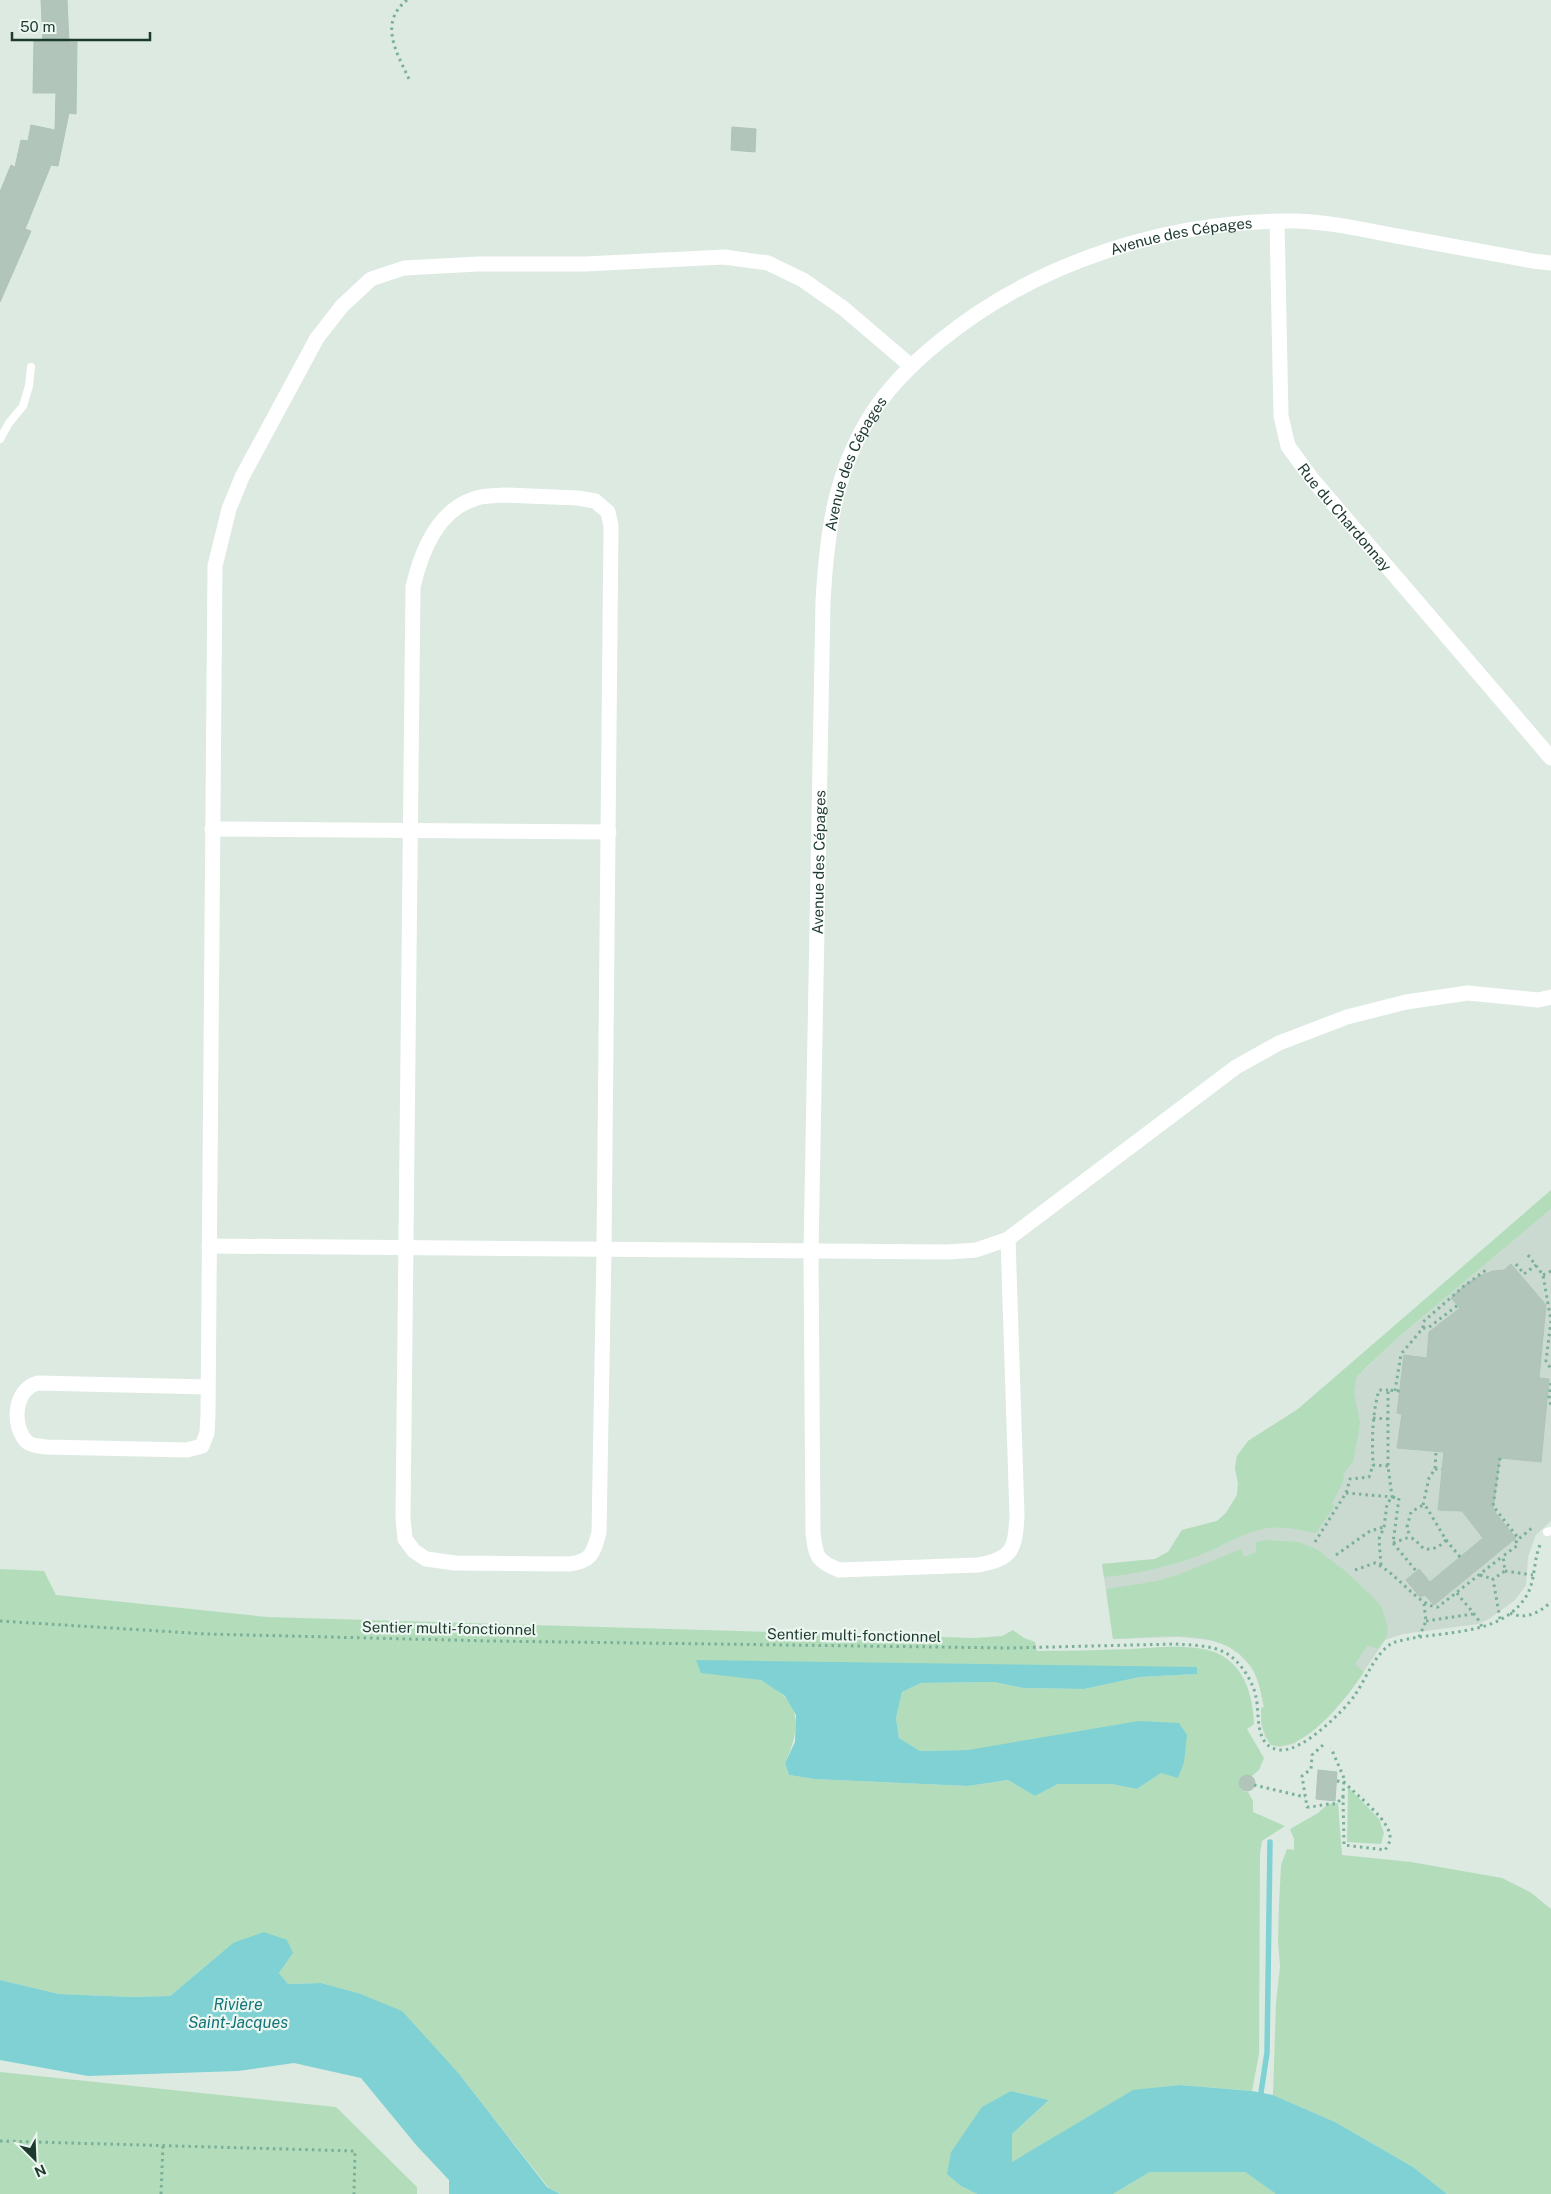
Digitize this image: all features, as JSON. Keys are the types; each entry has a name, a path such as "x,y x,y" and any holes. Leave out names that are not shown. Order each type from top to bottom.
{"street":[{"name":"Avenue des Cépages","path":"1008,1239 1017,1516 1015,1538 1008,1554 996,1562 978,1565 840,1570 824,1564 816,1554 813,1532 811,1252 823,601 830,518 842,476 871,415 911,366 953,330 1008,293 1059,269 1119,247 1184,231 1255,222 1335,225 1533,262 1551,263"},
{"name":"Rue du Chardonnay","path":"1277,222 1281,416 1288,446 1307,473 1551,758"},
{"path":"208,1387 38,1383 31,1385 20,1399 18,1427 28,1443 35,1446 196,1449 202,1446 207,1433 208,1387 215,566 229,509 242,476 317,338 342,306 371,279 404,268 478,264 585,264 724,257 768,263 803,280 843,308 911,366"},
{"path":"505,495 578,498 595,502 608,512 612,549 609,832 599,1533 593,1551 583,1562 569,1564 455,1563 426,1559 414,1551 405,1539 403,1498 413,588 417,571 438,526 461,505 475,498 505,495"},
{"path":"212,829 609,832"},
{"path":"209,1246 811,1252 948,1252 976,1250 1008,1239 1236,1067 1278,1043 1346,1017 1406,1002 1468,993 1538,1000 1551,997"}],"lane":[{"path":"0,439 9,423 23,406 29,386 31,367"}],"path":[{"path":"407,0 398,6 393,17 391,36 409,79"},
{"path":"1528,1255 1543,1275 1551,1321 1546,1361 1551,1369"},
{"path":"1516,1264 1524,1274 1536,1266"},
{"path":"1395,1391 1402,1354 1423,1328 1423,1322 1464,1286 1486,1270"},
{"path":"1543,1275 1551,1272"},
{"path":"1423,1328 1428,1328 1458,1306"},
{"path":"1542,1345 1548,1345"},
{"path":"1549,1406 1551,1383"},
{"path":"1315,1542 1346,1493 1350,1479 1369,1477 1373,1464 1372,1418 1379,1390 1400,1391"},
{"path":"1382,1566 1378,1539 1384,1527 1387,1504 1392,1497 1388,1466 1388,1390"},
{"path":"1372,1418 1388,1419"},
{"path":"1423,1506 1429,1478 1435,1469 1436,1451"},
{"path":"1500,1458 1494,1506 1519,1539"},
{"path":"1373,1464 1388,1466"},
{"path":"1435,1469 1442,1470"},
{"path":"1346,1493 1399,1498 1393,1542 1417,1572"},
{"path":"1410,1537 1407,1527 1411,1512 1423,1506"},
{"path":"1423,1506 1427,1508 1446,1540 1460,1557"},
{"path":"1336,1555 1370,1531 1384,1527"},
{"path":"1356,1570 1375,1563 1382,1566 1424,1604 1438,1607 1518,1545 1516,1541 1532,1528"},
{"path":"1393,1542 1410,1537 1416,1539 1424,1549 1430,1550 1443,1544 1446,1540"},
{"name":"Sentier multi-fonctionnel","path":"0,1621 137,1631 491,1641 1009,1648 1196,1645 1225,1653 1236,1662 1252,1685 1256,1696 1260,1735 1270,1748 1285,1751 1300,1745 1348,1704 1376,1658 1386,1648 1398,1642 1482,1627 1510,1613 1521,1604 1528,1593 1536,1552 1541,1543"},
{"path":"1503,1556 1505,1571"},
{"path":"1493,1579 1505,1571 1532,1575"},
{"path":"1480,1575 1493,1579"},
{"path":"1493,1579 1500,1619"},
{"path":"1457,1593 1473,1614 1478,1617 1482,1627"},
{"path":"1510,1613 1528,1616 1543,1609 1551,1602"},
{"path":"1419,1638 1426,1621 1424,1604"},
{"path":"1426,1621 1473,1614"},
{"path":"1323,1746 1312,1755 1310,1768 1302,1776 1307,1806 1318,1807 1323,1803 1336,1804 1343,1797"},
{"path":"1332,1748 1344,1782 1344,1845 1385,1850 1390,1840 1389,1830 1383,1819 1344,1782 1336,1781"},
{"path":"1254,1785 1305,1797"},
{"path":"0,2141 355,2151 354,2194"},
{"path":"161,2194 162,2145"}],"shaded area":[{"path":"1551,1209 1551,1521 1536,1535 1528,1557 1526,1585 1515,1600 1489,1619 1478,1624 1403,1634 1385,1640 1350,1692 1330,1715 1294,1744 1280,1747 1271,1745 1265,1737 1261,1724 1261,1708 1264,1707 1253,1669 1239,1654 1226,1645 1209,1640 1179,1637 1113,1639 1102,1564 1155,1559 1168,1552 1182,1530 1217,1521 1226,1513 1237,1495 1238,1483 1235,1468 1237,1456 1248,1441 1298,1409 1323,1387 1364,1370 1400,1336"}],"green space":[{"path":"1551,1190 1551,1209 1400,1336 1357,1376 1354,1392 1360,1423 1353,1462 1344,1473 1343,1482 1332,1504 1335,1505 1316,1533 1281,1528 1261,1529 1184,1561 1139,1572 1104,1577 1102,1564 1155,1559 1168,1552 1182,1530 1217,1521 1226,1513 1237,1495 1238,1483 1235,1468 1237,1456 1248,1441 1298,1409"},
{"path":"1268,1540 1299,1542 1316,1549 1343,1569 1381,1606 1388,1632 1378,1649 1368,1645 1355,1664 1364,1672 1336,1708 1311,1732 1297,1741 1284,1745 1271,1745 1264,1732 1261,1708 1264,1707 1259,1684 1253,1670 1241,1655 1226,1646 1209,1640 1190,1637 1170,1636 1113,1639 1106,1589 1157,1581 1177,1575 1241,1549 1244,1557 1256,1552 1256,1542"},
{"path":"0,1569 44,1571 56,1595 267,1617 975,1638 1002,1636 1013,1630 1024,1638 1035,1642 1037,1651 1200,1648 1221,1655 1230,1661 1242,1676 1250,1694 1254,1724 1247,1729 1264,1758 1259,1770 1252,1776 1246,1775 1240,1778 1239,1785 1243,1791 1248,1792 1253,1801 1253,1812 1285,1826 1262,1841 1260,1853 1259,2054 1252,2091 1180,2085 1132,2091 1012,2162 1012,2134 1049,2100 1011,2091 961,2186 977,2194 560,2194 548,2187 460,2075 358,1993 321,1983 288,1984 279,1973 293,1953 233,1943 170,1996 132,1997 59,1994 0,1980","holes":["1197,1668 1196,1674 1140,1677 1084,1689 1023,1688 994,1682 921,1683 902,1692 896,1718 899,1738 920,1751 968,1750 1184,1762 1161,1773 1137,1789 1111,1784 1058,1784 1035,1796 1008,1780 968,1786 814,1779 789,1775 785,1763 794,1738 794,1712 784,1696 761,1680"]},
{"path":"1348,1787 1379,1819 1384,1833 1381,1844 1347,1842"},
{"path":"1338,1803 1342,1855 1411,1862 1502,1878 1530,1892 1551,1909 1551,2194 1447,2194 1413,2167 1335,2122 1273,2095 1276,2003 1280,1966 1278,1941 1281,1865 1287,1849 1294,1850 1294,1839 1290,1829 1318,1813 1328,1804"},
{"path":"0,2072 336,2107 417,2187 417,2194 0,2194"},
{"path":"1150,2172 1245,2172 1276,2194 1113,2194"}],"water":[{"path":"696,1660 1197,1667 1197,1674 1140,1677 1084,1689 1023,1688 994,1682 921,1683 902,1692 896,1718 899,1738 920,1751 968,1750 1139,1721 1179,1723 1187,1735 1184,1762 1178,1778 1161,1773 1137,1789 1111,1784 1058,1784 1035,1796 1008,1780 968,1786 814,1779 789,1775 785,1763 795,1742 796,1715 785,1696 761,1680 701,1673"},
{"name":"Rivière Saint-Jacques","path":"264,1932 287,1940 293,1953 279,1973 288,1984 321,1983 358,1993 402,2011 460,2075 547,2187 560,2194 449,2194 449,2180 417,2146 361,2078 294,2063 238,2071 88,2076 0,2060 0,1980 59,1994 132,1997 170,1996 233,1943"},
{"path":"1180,2085 1252,2091 1273,2095 1335,2122 1413,2167 1447,2194 1276,2194 1245,2172 1150,2172 1113,2194 977,2194 961,2186 947,2174 951,2152 982,2107 1011,2091 1049,2100 1012,2134 1012,2162 1133,2090"}],"building":[{"path":"41,0 67,0 69,42 77,42 76,114 69,113 58,166 51,165 25,229 31,231 0,302 0,192 11,165 15,167 21,140 28,141 31,125 55,130 56,93 33,93 34,41 43,42"},
{"path":"732,127 756,129 755,152 731,150"},
{"path":"1511,1264 1546,1305 1539,1378 1549,1379 1541,1462 1500,1458 1493,1510 1516,1538 1434,1605 1425,1595 1420,1597 1406,1580 1419,1569 1430,1582 1483,1538 1462,1511 1438,1510 1444,1452 1397,1448 1402,1414 1397,1413 1404,1355 1427,1358 1429,1332 1460,1308 1451,1298 1479,1276 1493,1271 1504,1270"},
{"path":"1318,1770 1337,1772 1335,1801 1316,1799"},
{"path":"1247,1775 1253,1777 1255,1783 1253,1789 1247,1791 1241,1789 1239,1783 1241,1777"}],"waterway":[{"path":"1260,2099 1267,2053 1270,1842"}]}
